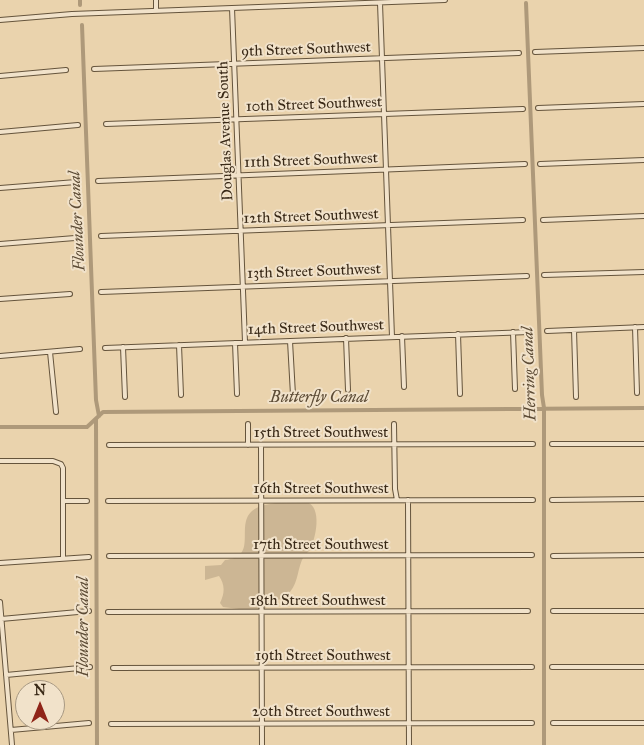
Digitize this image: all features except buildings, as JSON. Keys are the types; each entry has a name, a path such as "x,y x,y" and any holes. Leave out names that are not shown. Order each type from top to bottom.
{"street":[{"path":"156,0 156,11"},
{"path":"0,20 72,14 445,0"},
{"path":"380,3 392,337"},
{"name":"Douglas Avenue South","path":"232,8 245,342"},
{"path":"536,52 644,48"},
{"name":"9th Street Southwest","path":"94,69 519,53"},
{"path":"0,76 66,70"},
{"path":"538,108 644,104"},
{"name":"10th Street Southwest","path":"106,124 523,109"},
{"path":"0,132 78,126"},
{"path":"540,164 644,160"},
{"name":"11th Street Southwest","path":"98,181 525,164"},
{"path":"0,188 76,182"},
{"path":"543,220 644,216"},
{"name":"12th Street Southwest","path":"101,236 523,220"},
{"path":"0,244 75,238"},
{"path":"544,275 644,272"},
{"name":"13th Street Southwest","path":"101,292 527,276"},
{"path":"0,299 70,294"},
{"path":"547,331 644,327"},
{"path":"635,328 637,393"},
{"path":"574,330 576,397"},
{"path":"513,332 515,390"},
{"name":"14th Street Southwest","path":"105,348 529,332"},
{"path":"458,334 460,394"},
{"path":"402,336 404,387"},
{"path":"346,338 348,390"},
{"path":"290,341 293,395"},
{"path":"235,343 237,394"},
{"path":"179,345 181,395"},
{"path":"123,347 125,397"},
{"path":"0,356 80,349"},
{"path":"50,352 56,412"},
{"path":"248,424 248,445"},
{"path":"394,424 395,488 397,500"},
{"name":"15th Street Southwest","path":"109,445 533,444"},
{"path":"552,444 644,444"},
{"path":"261,445 262,745"},
{"path":"0,461 53,461 61,464 63,468 64,558"},
{"path":"552,500 644,499"},
{"path":"408,500 409,745"},
{"name":"16th Street Southwest","path":"108,501 533,500"},
{"path":"63,501 87,501"},
{"name":"17th Street Southwest","path":"109,556 532,555"},
{"path":"552,556 644,555"},
{"path":"0,563 89,556"},
{"path":"0,602 12,745"},
{"path":"1,618 89,611"},
{"name":"18th Street Southwest","path":"108,612 528,611"},
{"path":"553,611 644,611"},
{"path":"6,675 90,667"},
{"name":"19th Street Southwest","path":"113,668 532,667"},
{"path":"552,667 644,667"},
{"path":"553,723 644,722"},
{"path":"11,730 89,723"},
{"name":"20th Street Southwest","path":"110,724 532,723"}],"shaded area":[{"path":"282,502 306,502 315,510 316,516 316,532 312,546 304,556 293,588 287,595 264,609 247,610 223,607 220,603 224,589 221,579 219,576 205,580 205,566 221,565 225,560 235,558 244,547 245,525 247,517 252,511 262,506"}],"waterway":[{"name":"Flounder Canal","path":"80,0 80,5"},
{"name":"Herring Canal","path":"526,3 544,408 544,745"},
{"name":"Flounder Canal","path":"82,25 96,400 99,416"},
{"name":"Butterfly Canal","path":"0,427 87,427 103,412 644,408"},
{"name":"Flounder Canal","path":"96,419 97,745"}]}
